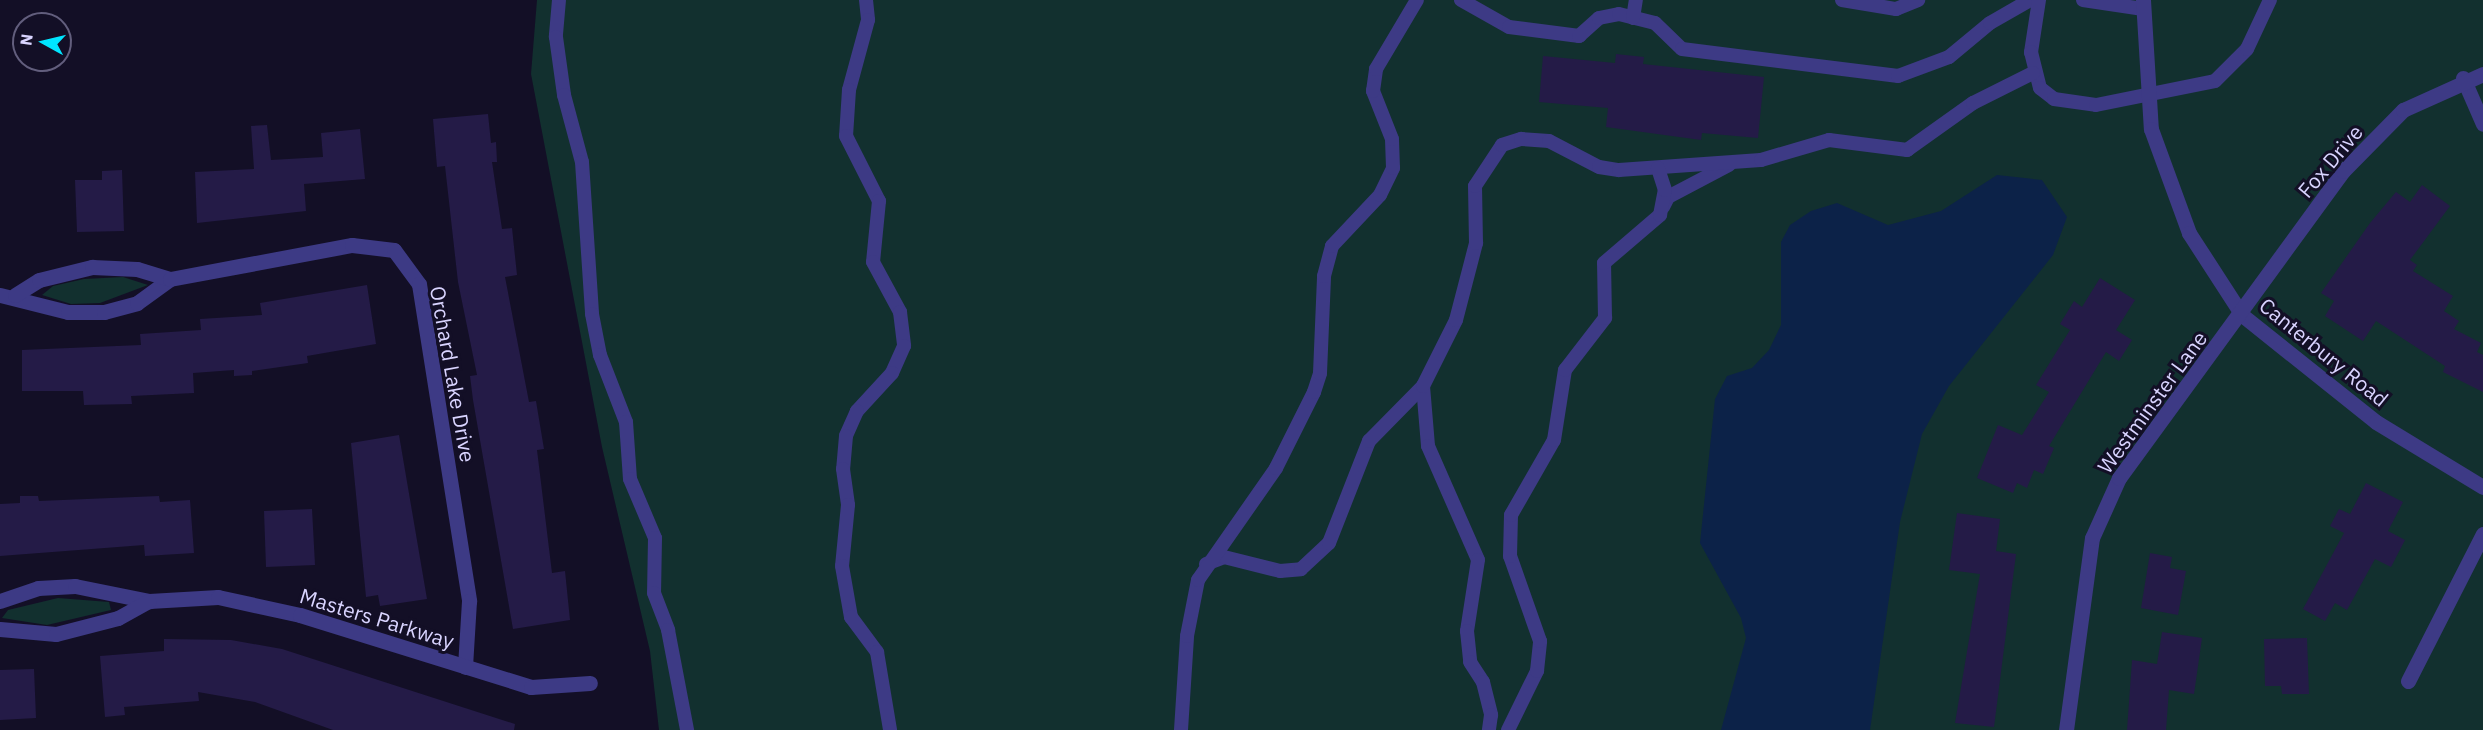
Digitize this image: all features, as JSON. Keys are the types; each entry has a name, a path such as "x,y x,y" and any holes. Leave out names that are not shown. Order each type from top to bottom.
{"street":[{"name":"Canterbury Road","path":"2143,4 2151,129 2189,233 2242,315 2376,422 2483,487"},
{"name":"Fox Drive","path":"2242,315 2343,171 2403,110 2463,78 2483,74"},
{"path":"2463,78 2483,124"},
{"name":"Orchard Lake Drive","path":"8,295 68,312 104,312 136,303 170,279 352,245 394,250 418,284 469,601 465,667"},
{"name":"Orchard Lake Drive","path":"8,295 39,280 92,267 137,269 170,279"},
{"name":"Westminster Lane","path":"2066,730 2092,538 2119,478 2242,315"},
{"path":"2408,681 2483,534"},
{"name":"Masters Parkway","path":"0,601 38,588 75,586 149,601 218,597 257,603 531,687 590,683"},
{"name":"Masters Parkway","path":"0,629 56,634 118,618 149,601"}],"lane":[{"path":"559,0 556,37 567,113 582,162 592,314 600,355 626,422 630,479 655,538 654,593 668,630 687,730"},
{"path":"866,0 868,20 849,90 846,136 879,201 873,262 900,312 903,346 892,373 857,411 846,436 842,566 851,617 877,652 890,730"},
{"path":"1181,730 1191,610 1206,564 1276,468 1314,392 1324,276 1332,246 1380,195 1393,168 1392,139 1373,91 1376,69 1417,0"},
{"path":"1461,0 1509,27 1579,36 1599,18 1633,18 1655,23 1682,50 1898,76 1949,57 1990,23 2030,0"},
{"path":"1633,18 1636,0"},
{"path":"1842,0 1896,9 1918,0"},
{"path":"2040,0 2032,73 2054,99 2075,105 2148,98 2215,81 2233,68 2270,0"},
{"path":"2083,0 2143,4"},
{"path":"1509,730 1537,671 1540,649 1539,625 1510,556 1510,515 1554,440 1565,370 1605,318 1605,263 1660,214 1668,197 1729,165 1761,160 1829,140 1907,150 1973,103 2032,73"},
{"path":"1206,564 1224,557 1280,571 1300,569 1313,560 1329,543 1369,441 1423,386 1456,320 1476,243 1475,186 1502,145 1521,139 1549,141 1599,167 1658,168 1761,160"},
{"path":"1658,168 1665,190 1660,214"},
{"path":"1423,386 1428,446 1478,560 1467,631 1470,662 1483,682 1491,715 1490,730"}],"green space":[{"path":"537,0 2483,0 2483,730 659,730 650,651 602,447 531,74"},
{"path":"123,277 148,285 100,303 71,304 42,295 53,286 84,279"},
{"path":"58,598 109,602 111,610 47,625 2,618 8,610"}],"water":[{"path":"1997,175 2042,180 2067,217 2053,255 1949,386 1922,434 1900,522 1870,730 1721,730 1746,638 1741,618 1700,543 1715,399 1727,376 1752,368 1769,350 1781,325 1781,242 1790,225 1811,211 1837,203 1888,225 1941,211"}],"building":[{"path":"1616,54 1644,57 1643,64 1764,77 1758,138 1702,133 1701,140 1606,127 1608,108 1539,102 1543,56 1615,63"},
{"path":"488,114 491,143 496,142 497,162 492,162 502,229 512,228 517,275 505,277 529,402 536,401 544,449 537,450 552,573 565,571 570,620 513,629 473,400 470,376 477,375 458,282 445,166 437,167 433,119"},
{"path":"267,125 271,160 323,157 321,133 360,129 365,179 304,184 306,211 197,223 195,172 254,169 251,126"},
{"path":"122,170 124,231 77,232 75,180 102,180 102,171"},
{"path":"2422,185 2450,206 2410,260 2417,265 2413,271 2453,296 2444,311 2459,321 2454,329 2481,343 2477,352 2483,355 2483,392 2443,372 2445,366 2376,321 2363,341 2325,316 2334,301 2321,293 2370,223 2396,192 2410,202"},
{"path":"2100,278 2135,300 2116,330 2132,340 2119,361 2106,352 2049,446 2054,448 2043,474 2034,470 2027,488 2017,483 2013,493 1977,478 1998,425 2022,435 2049,392 2036,385 2070,330 2060,324 2074,301 2082,307"},
{"path":"367,285 376,344 307,356 308,363 252,371 252,375 234,376 234,370 193,373 194,393 131,396 132,404 84,405 83,391 22,391 22,350 141,345 140,334 201,330 200,319 262,315 260,303"},
{"path":"399,435 427,599 380,606 378,595 366,597 351,443"},
{"path":"2366,483 2403,502 2388,531 2405,540 2391,567 2375,559 2347,610 2335,603 2325,621 2303,609 2344,533 2330,526 2339,509 2350,514"},
{"path":"20,496 38,496 39,501 159,496 160,502 190,500 194,553 145,556 144,545 0,556 0,504 20,503"},
{"path":"312,509 315,565 266,567 264,511"},
{"path":"1957,513 2000,519 1996,551 2016,554 1994,727 1955,723 1980,574 1949,570"},
{"path":"2150,553 2172,557 2170,568 2186,571 2178,615 2141,608"},
{"path":"2162,632 2202,638 2194,694 2169,690 2166,730 2127,730 2132,660 2157,664"},
{"path":"2307,638 2309,694 2282,694 2281,686 2265,686 2264,639"},
{"path":"164,639 231,640 282,649 515,724 514,730 333,730 255,702 198,692 199,701 124,707 125,715 105,717 100,656 164,651"},
{"path":"34,669 36,718 0,720 0,670"}]}
